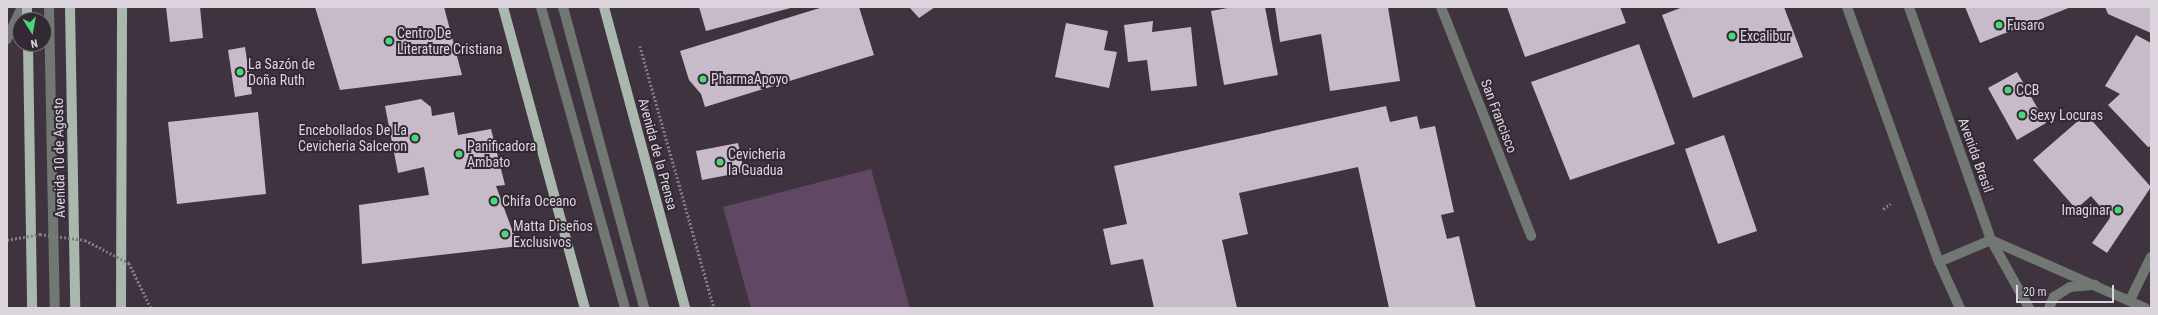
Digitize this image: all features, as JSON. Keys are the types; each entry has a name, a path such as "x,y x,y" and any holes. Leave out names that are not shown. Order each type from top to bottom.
{"main road":[{"name":"Avenida 10 de Agosto","path":"70,7 75,308"},
{"path":"121,308 122,7"},
{"path":"503,7 585,308"},
{"name":"Avenida de la Prensa","path":"604,7 685,308"},
{"name":"Avenida 10 de Agosto","path":"28,52 32,308"}],"street":[{"path":"7,40 22,7"},
{"path":"49,7 55,308"},
{"path":"541,7 625,308"},
{"path":"563,7 644,308"},
{"name":"San Francisco","path":"1442,7 1531,236"},
{"path":"1847,7 1939,262 1960,308"},
{"name":"Avenida Brasil","path":"1909,7 1991,240 2029,308"},
{"path":"1939,262 1991,240 2130,300 2145,308"},
{"path":"2130,300 2151,257"},
{"path":"2049,308 2054,297 2070,288 2096,285"}],"path":[{"path":"639,43 714,308"},
{"path":"1883,209 1890,204"},
{"path":"7,240 40,234 85,240 129,263 151,308"}],"shaded area":[{"path":"871,169 910,308 751,308 723,207"}],"building":[{"path":"166,7 200,7 203,38 170,42"},
{"name":"Centro De Literature Cristiana","path":"315,7 444,7 462,75 340,90"},
{"path":"699,7 794,7 706,31"},
{"path":"823,7 859,7 874,55 705,107 701,94 689,80 680,51"},
{"path":"909,7 935,7 919,18"},
{"path":"1233,7 1265,7 1278,75 1224,85 1211,11"},
{"path":"1275,7 1388,7 1400,81 1330,91 1321,34 1280,42"},
{"path":"1507,7 1620,7 1626,23 1525,57"},
{"name":"Excalibur","path":"1683,7 1784,7 1803,57 1693,98 1662,15"},
{"name":"Fusaro","path":"1965,7 2071,7 1980,43"},
{"path":"2105,7 2151,7 2151,33 2108,14"},
{"path":"1153,21 1152,32 1191,27 1197,86 1151,91 1147,60 1128,62 1124,25"},
{"path":"1066,23 1108,31 1104,50 1117,52 1109,88 1055,77"},
{"path":"2136,35 2151,43 2151,146 2148,147 2108,105 2120,94 2105,86"},
{"path":"1639,44 1675,144 1570,180 1531,82"},
{"name":"La Sazón de Doña Ruth","path":"245,47 252,94 235,97 228,50"},
{"name":"Sexy Locuras","path":"2017,72 2046,123 2017,140 1988,88"},
{"path":"421,99 431,107 432,116 454,112 458,135 491,129 505,185 496,186 518,246 362,264 359,205 429,195 424,167 398,173 385,106"},
{"path":"1386,106 1390,122 1417,116 1420,129 1435,126 1454,212 1441,215 1447,239 1459,236 1476,308 1389,308 1358,167 1239,193 1248,234 1222,240 1237,308 1154,308 1143,259 1111,265 1103,229 1127,224 1114,166"},
{"path":"258,112 266,194 177,204 168,122"},
{"path":"2086,114 2151,187 2107,253 2092,243 2110,218 2091,196 2076,209 2033,160"},
{"path":"1724,135 1757,231 1718,244 1685,149"},
{"name":"Cevicheria la Guadua","path":"738,143 744,172 702,180 696,151"}],"place":[{"name":"Fusaro","path":"1999,25"},
{"name":"Excalibur","path":"1732,36"},
{"name":"Centro De Literature Cristiana","path":"389,41"},
{"name":"La Sazón de Doña Ruth","path":"240,72"},
{"name":"PharmaApoyo","path":"703,79"},
{"name":"CCB","path":"2008,90"},
{"name":"Sexy Locuras","path":"2022,115"},
{"name":"Encebollados De La Cevicheria Salceron","path":"415,138"},
{"name":"Panificadora Ambato","path":"459,154"},
{"name":"Cevicheria la Guadua","path":"720,162"},
{"name":"Chifa Oceano","path":"494,201"},
{"name":"Imaginar","path":"2118,210"},
{"name":"Matta Diseños Exclusivos","path":"505,234"}]}
